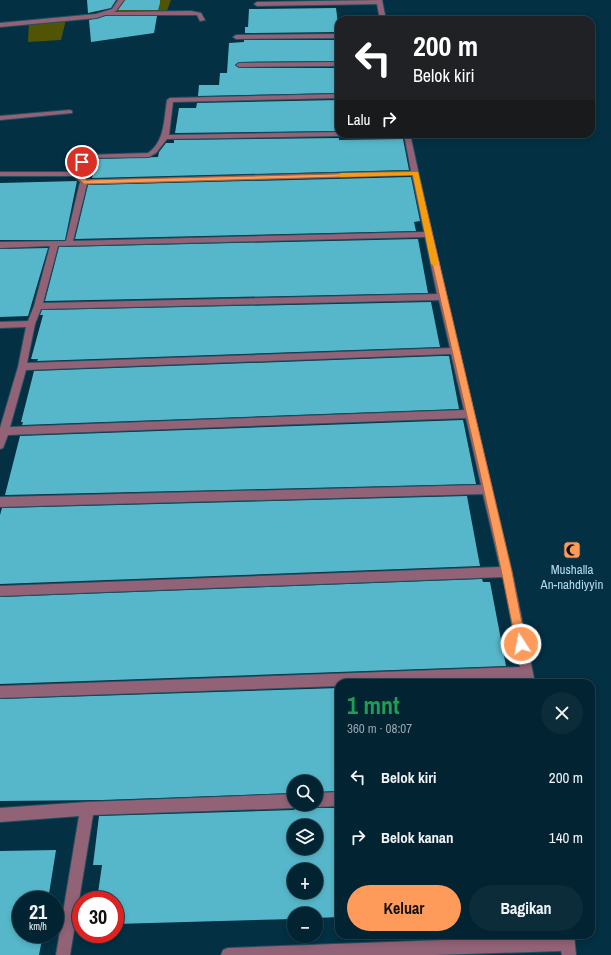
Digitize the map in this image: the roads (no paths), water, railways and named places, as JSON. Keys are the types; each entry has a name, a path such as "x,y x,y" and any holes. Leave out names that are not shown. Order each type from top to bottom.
{"street":[{"path":"104,14 114,10 121,0"},
{"path":"257,4 379,1 382,16"},
{"path":"0,25 104,14 195,13 199,14 202,20"},
{"path":"236,37 335,36"},
{"path":"239,65 335,64"},
{"path":"76,174 87,156 149,155 154,152 165,137 170,100 335,96"},
{"path":"0,118 70,112"},
{"path":"165,137 335,134"},
{"path":"408,138 442,297 456,351 507,572 528,678 490,679"},
{"path":"0,174 76,174 84,182 416,173"},
{"path":"69,243 84,182"},
{"path":"0,245 428,234"},
{"path":"0,445 22,367 31,324 38,306 55,243"},
{"path":"38,306 442,297"},
{"path":"0,325 31,324"},
{"path":"22,367 456,351"},
{"path":"4,432 470,414"},
{"path":"0,502 487,489"},
{"path":"0,591 507,572"},
{"path":"0,692 335,683"},
{"path":"323,800 335,800"},
{"path":"0,815 87,809 287,801"},
{"path":"63,955 87,809"},
{"path":"228,955 568,944"}],"place":[{"name":"Mushalla An-nahdiyyin","path":"572,550"}]}
